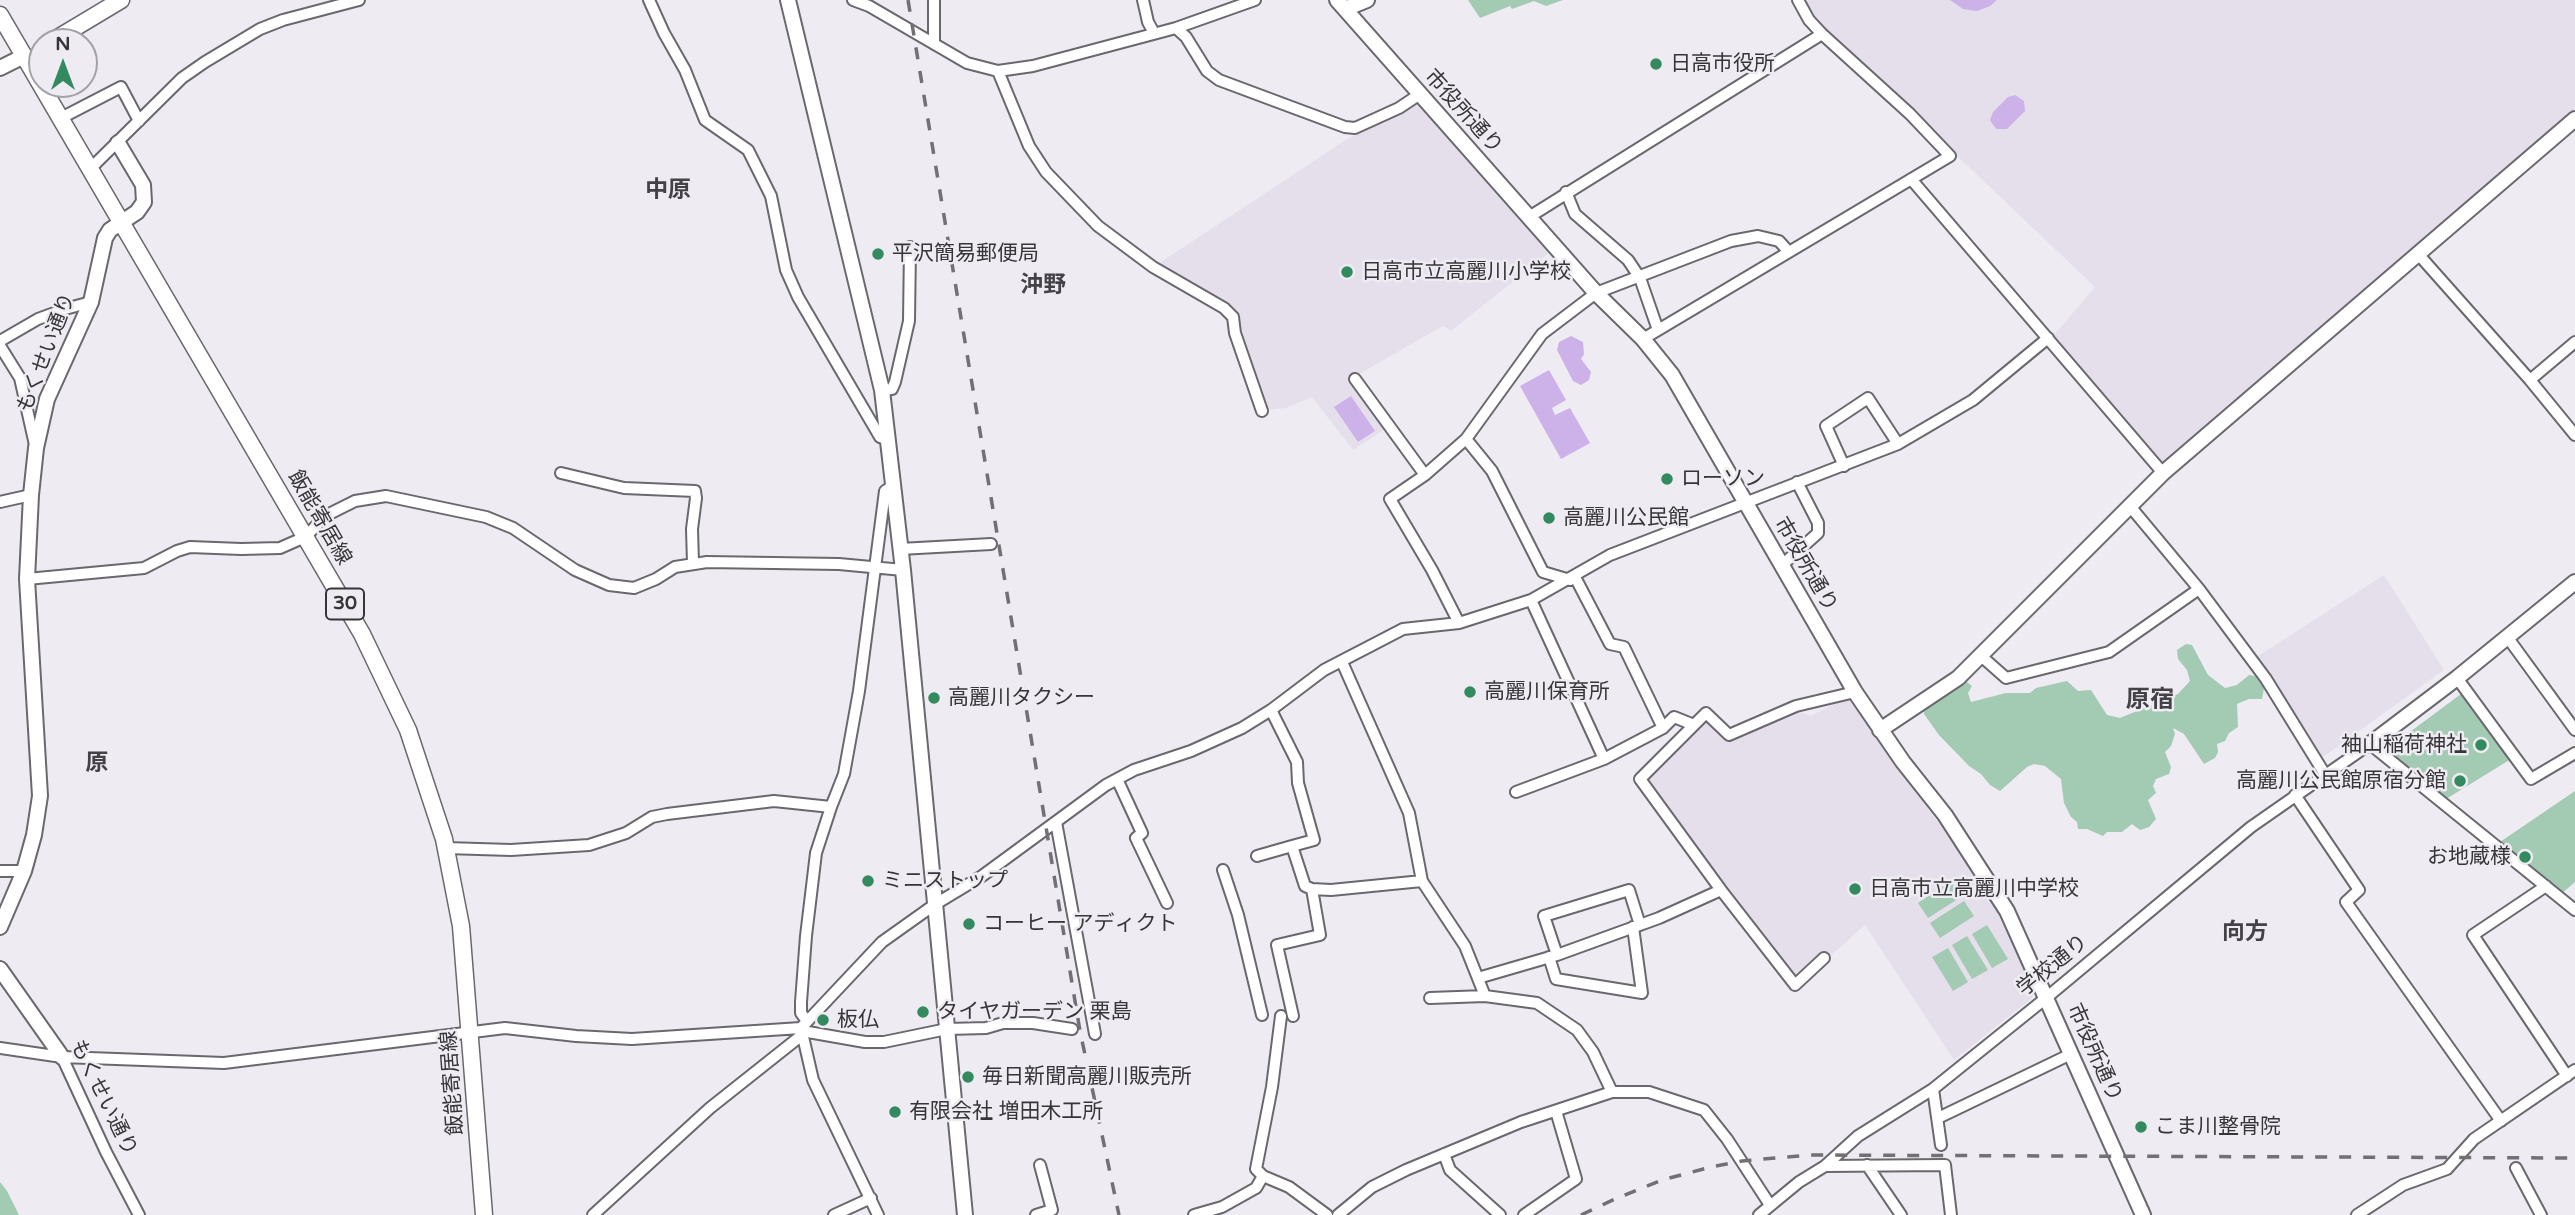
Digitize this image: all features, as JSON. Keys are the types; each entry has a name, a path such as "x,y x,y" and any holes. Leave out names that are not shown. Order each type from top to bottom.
{"main road":[{"path":"74,28 121,0"},
{"name":"飯能寄居線","path":"0,15 362,634 395,699 423,769 446,848 461,926 484,1215"},
{"path":"24,56 28,54"}],"street":[{"path":"90,169 182,78 205,62 260,29 283,20 359,0"},
{"path":"649,0 685,70 705,120 748,150 771,196 786,270 798,297 880,438 889,440"},
{"path":"788,0 883,390 965,1215"},
{"path":"853,0 869,6 967,64 998,71 1033,66 1176,28 1255,0"},
{"path":"934,0 934,44"},
{"path":"1143,0 1148,22 1154,33"},
{"path":"1341,4 1367,0"},
{"path":"1643,339 1950,156 1910,114 1822,34 1809,20 1798,0"},
{"name":"市役所通り","path":"1341,4 1596,293 1643,339 1672,375 1855,692 1880,730 1945,815 2007,911 2143,1215"},
{"path":"1176,28 1186,37 1207,71 1219,80 1345,127 1355,128 1399,108 1420,94"},
{"path":"1530,217 1822,34"},
{"path":"0,68 24,56"},
{"path":"998,71 1029,146 1046,172 1098,226 1153,267 1224,308 1233,317 1235,333 1262,411"},
{"path":"61,118 121,87 139,121"},
{"path":"1880,730 1958,678 2163,473 2575,119"},
{"name":"もくせい通り","path":"0,927 24,871 34,835 40,796 27,579 36,447 47,399 91,302 104,238 142,208 145,193 118,143"},
{"path":"1911,179 2163,473"},
{"path":"1566,192 1575,214 1628,260 1640,278 1658,330"},
{"path":"1459,624 1432,570 1390,499 1425,475 1466,439 1542,334 1596,293 1731,241 1758,236 1779,241 1789,252"},
{"path":"883,390 892,389 909,321 910,247"},
{"path":"2419,255 2575,435"},
{"path":"36,447 20,378 0,344 38,319 91,302"},
{"path":"593,1215 710,1108 803,1028 883,942 934,905 982,876 1117,779 1242,728 1324,670 1403,629 1459,624 1531,600 1611,555 1898,444 1973,400 2048,338"},
{"path":"2530,380 2575,342"},
{"path":"1355,379 1425,475"},
{"path":"1844,466 1826,426 1868,398 1898,444"},
{"path":"1466,439 1492,471 1544,572 1572,578 1610,644 1624,648 1663,728"},
{"path":"561,473 624,488 695,491 693,563"},
{"path":"1780,566 1818,533 1818,523 1797,482"},
{"path":"878,1215 813,1080 801,1002 816,853 844,774 876,568 885,491 894,485"},
{"path":"0,502 31,495"},
{"path":"27,579 144,568 190,547 280,548 305,537 327,515 355,501 386,496 486,517 513,528 575,570 609,585 634,588 676,567 693,563 839,564 903,570"},
{"path":"2129,505 2199,589 2266,679 2326,776"},
{"path":"900,549 991,544"},
{"path":"2575,582 2458,678 2370,744 2575,910"},
{"path":"1980,655 2006,678 2109,652 2199,589"},
{"path":"1531,600 1604,759"},
{"path":"2508,638 2575,730"},
{"path":"1342,662 1409,813 1422,881 1465,946 1485,996"},
{"path":"2458,678 2531,779 2575,753"},
{"path":"1824,958 1795,985 1640,779 1706,713 1729,735 1796,706 1855,692"},
{"path":"1258,856 1314,840 1298,783 1297,762 1271,710"},
{"path":"1516,792 1604,759 1663,728 1674,717 1694,725"},
{"name":"学校通り","path":"1759,1215 1799,1182 1825,1166 1858,1136 1933,1089 2251,827 2370,744"},
{"path":"1117,779 1142,834 1136,838 1167,903"},
{"path":"2295,795 2360,890 2346,902 2501,1121"},
{"path":"446,848 511,850 589,845 626,832 652,817 667,814 774,801 831,807"},
{"path":"1056,822 1094,1034"},
{"path":"1292,846 1305,886 1312,889 1331,890 1422,881"},
{"path":"1223,870 1238,915 1262,1015"},
{"path":"0,871 24,871"},
{"path":"2357,1215 2403,1185 2447,1169 2474,1139 2571,1073 2473,935 2546,886"},
{"path":"1312,889 1320,934 1277,946 1287,1016 1256,1169 1263,1176 1289,1187 1327,1215"},
{"path":"1629,890 1637,926 1642,993 1556,979 1553,956 1544,916 1629,890"},
{"path":"1478,978 1553,956 1637,926 1721,890"},
{"name":"もくせい通り","path":"0,969 62,1057 139,1215"},
{"path":"1430,998 1485,996 1537,1003 1577,1030 1593,1052 1612,1092"},
{"path":"0,1048 62,1057 224,1063 471,1031 514,1028 576,1036 632,1039 803,1028 808,1032 865,1042 884,1042 947,1029 986,1028 1003,1023 1033,1023 1072,1030"},
{"path":"1938,1118 2071,1054"},
{"path":"1933,1089 1941,1145"},
{"path":"1338,1215 1372,1187 1444,1154 1521,1122 1612,1092 1649,1092 1704,1110 1727,1139 1770,1205"},
{"path":"1524,1215 1576,1179 1556,1111"},
{"path":"1444,1154 1450,1171 1500,1215"},
{"path":"1867,1165 1901,1215"},
{"path":"1036,1215 1052,1210 1040,1166"},
{"path":"1825,1166 1945,1166 1951,1215"},
{"path":"2516,1168 2541,1215"},
{"path":"1194,1215 1222,1207 1256,1188 1263,1176"},
{"path":"834,1215 871,1198"}],"shaded area":[{"path":"1807,0 2575,0 2575,108 2419,247 2164,463 2053,336 2095,287 1952,151 1910,106 1814,20 1807,7"},
{"path":"1950,0 1997,0 1977,11 1963,9"},
{"path":"2015,95 2024,101 2025,111 2007,129 1996,129 1990,120 1993,112 2008,97"},
{"name":"日高市立高麗川小学校","path":"1418,104 1550,252 1451,331 1443,326 1354,377 1387,428 1353,450 1312,397 1286,408 1265,410 1237,331 1236,315 1158,264 1347,139 1395,115 1399,116"},
{"path":"1571,336 1583,342 1584,354 1581,359 1591,372 1589,380 1581,385 1573,381 1557,350 1559,342"},
{"path":"1549,370 1566,400 1552,408 1555,415 1570,408 1590,443 1561,459 1520,386"},
{"path":"1351,396 1375,431 1358,442 1334,407"},
{"path":"2384,575 2444,670 2320,759 2255,658"},
{"name":"日高市立高麗川中学校","path":"1848,698 1971,868 1996,910 2034,992 2032,998 1954,1060 1865,925 1828,958 1794,979 1646,784 1646,778 1704,720 1709,719 1729,739 1797,711 1810,716"}],"green space":[{"path":"1468,0 1563,0 1546,6 1534,1 1512,9 1510,6 1480,18"},
{"path":"2186,644 2192,645 2208,675 2225,688 2237,685 2249,675 2255,676 2264,688 2262,699 2249,699 2237,704 2238,727 2229,733 2225,741 2217,744 2218,752 2215,758 2204,764 2184,734 2173,728 2175,734 2171,746 2165,752 2171,767 2169,774 2156,779 2153,786 2156,793 2148,800 2156,819 2149,827 2140,830 2132,824 2122,832 2107,832 2103,836 2087,829 2078,829 2077,822 2071,817 2064,803 2061,779 2045,766 2034,764 2027,767 2000,791 1969,766 1939,735 1924,714 1924,707 1963,679 1972,686 1968,693 1971,702 2006,693 2030,693 2036,688 2067,681 2078,691 2091,690 2107,715 2120,718 2178,694 2190,681 2187,670 2178,659 2177,650"},
{"path":"2461,694 2465,695 2511,759 2446,799 2383,752"},
{"path":"2575,791 2575,882 2560,895 2497,844"},
{"path":"1951,881 1961,897 1928,918 1918,903"},
{"path":"1964,901 1974,916 1940,938 1930,923"},
{"path":"1987,925 2008,959 1992,968 1972,934"},
{"path":"1967,936 1988,970 1972,979 1952,945"},
{"path":"1948,948 1968,982 1953,991 1932,957"},
{"path":"0,1182 7,1191 19,1215 0,1215"}],"railway":[{"path":"908,0 1080,1031 1119,1215"},
{"path":"1581,1215 1662,1180 1711,1167 1742,1161 1810,1155 2575,1158"}],"place":[{"name":"日高市役所","path":"1656,64"},
{"name":"平沢簡易郵便局","path":"878,254"},
{"name":"日高市立高麗川小学校","path":"1347,272"},
{"name":"ローソン","path":"1667,479"},
{"name":"高麗川公民館","path":"1549,518"},
{"name":"高麗川保育所","path":"1470,692"},
{"name":"高麗川タクシー","path":"934,698"},
{"name":"袖山稲荷神社","path":"2481,745"},
{"name":"高麗川公民館原宿分館","path":"2460,781"},
{"name":"お地蔵様","path":"2525,857"},
{"name":"ミニストップ","path":"868,881"},
{"name":"日高市立高麗川中学校","path":"1855,889"},
{"name":"コーヒー アディクト","path":"969,924"},
{"name":"タイヤガーデン 栗島","path":"923,1012"},
{"name":"板仏","path":"823,1020"},
{"name":"毎日新聞高麗川販売所","path":"968,1077"},
{"name":"有限会社 増田木工所","path":"895,1112"},
{"name":"こま川整骨院","path":"2141,1127"}],"district":[{"name":"中原","path":"668,191"},
{"name":"沖野","path":"1043,286"},
{"name":"原宿","path":"2150,701"},
{"name":"原","path":"97,764"},
{"name":"向方","path":"2245,933"}]}
